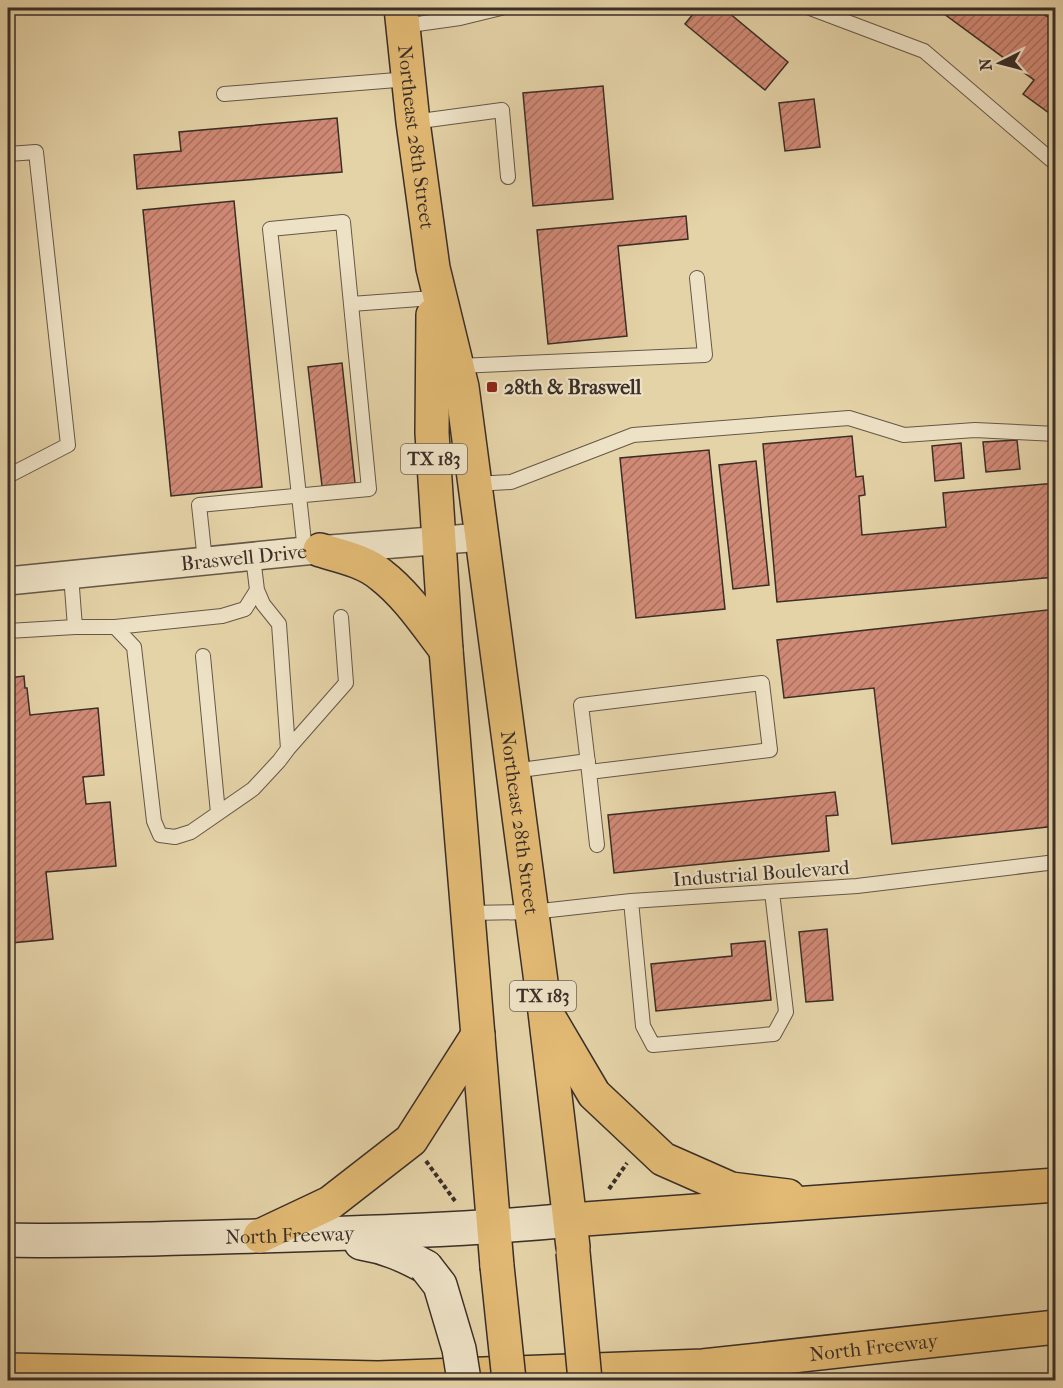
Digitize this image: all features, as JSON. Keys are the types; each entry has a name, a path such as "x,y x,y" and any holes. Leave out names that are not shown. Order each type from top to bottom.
{"main road":[{"name":"Northeast 28th Street","path":"402,17 433,283 432,433 446,650 493,1228 508,1380"},
{"name":"Northeast 28th Street","path":"433,283 458,366 475,484 571,1220 585,1380"},
{"path":"313,551 353,560 380,574 412,605 446,650"},
{"path":"545,1012 594,1094 663,1159 731,1189 829,1201"},
{"path":"260,1236 330,1203 411,1140 478,1035"},
{"path":"571,1220 1056,1185"},
{"name":"North Freeway","path":"8,1240 69,1241 493,1228 571,1220"},
{"path":"260,1236 351,1241 382,1246 401,1253 426,1267 440,1285 459,1349 464,1380"},
{"name":"North Freeway","path":"8,1370 378,1378 703,1366 1056,1327"}],"street":[{"name":"Braswell Drive","path":"8,581 439,539 482,537"}],"lane":[{"path":"402,17 460,18 501,8"},
{"path":"810,8 924,51 1056,164"},
{"path":"224,94 409,79"},
{"path":"413,122 502,110 508,177"},
{"path":"8,154 36,152 68,445 8,476"},
{"path":"205,561 199,505 299,495 369,489 343,222 270,229 299,495 313,551"},
{"path":"458,366 705,355 697,278"},
{"path":"351,304 433,283"},
{"path":"475,484 511,482 633,435 849,418 904,435 975,430 1056,434"},
{"path":"253,557 257,590 262,604 279,624 288,748"},
{"path":"71,575 75,627"},
{"path":"8,631 115,627 222,616 245,609 257,590"},
{"path":"115,627 134,647 154,821 160,835 175,837 191,832 253,789 346,683 341,617"},
{"path":"203,656 218,813"},
{"path":"513,771 589,766 770,750 762,683 581,705 589,766 597,845"},
{"name":"Industrial Boulevard","path":"468,913 532,912 631,901 857,886 1056,862"},
{"path":"631,901 643,1026 652,1045 774,1034 786,1012 772,892"}],"path":[{"path":"608,1191 632,1155"},
{"path":"424,1158 461,1209"}],"building":[{"path":"698,8 723,8 788,62 765,90 685,24"},
{"path":"936,8 1035,8 1056,23 1056,118 1023,94 1034,80"},
{"path":"603,86 613,199 533,206 523,93"},
{"path":"814,99 820,147 785,151 779,103"},
{"path":"337,118 342,172 137,189 134,155 181,151 179,132"},
{"path":"234,201 262,487 171,496 143,210"},
{"path":"686,216 688,239 618,246 627,336 548,344 537,230"},
{"path":"342,363 355,483 322,486 308,367"},
{"path":"852,436 856,477 863,476 865,495 859,496 862,535 946,527 943,493 1056,483 1056,577 777,602 763,444"},
{"path":"1017,440 1020,469 986,472 983,442"},
{"path":"961,443 964,478 935,481 932,446"},
{"path":"709,450 725,609 636,618 620,458"},
{"path":"756,461 769,585 733,589 719,465"},
{"path":"1056,609 1056,826 892,844 874,688 784,698 777,640"},
{"path":"24,676 30,715 98,708 104,775 83,777 86,804 110,802 116,866 46,872 53,939 11,943 13,965 8,969 8,678"},
{"path":"835,792 838,815 826,816 829,851 614,873 608,815"},
{"path":"827,929 833,1000 806,1002 799,932"},
{"path":"765,941 771,1000 656,1011 651,964 732,956 731,944"}],"place":[{"name":"28th & Braswell","path":"492,387"}]}
